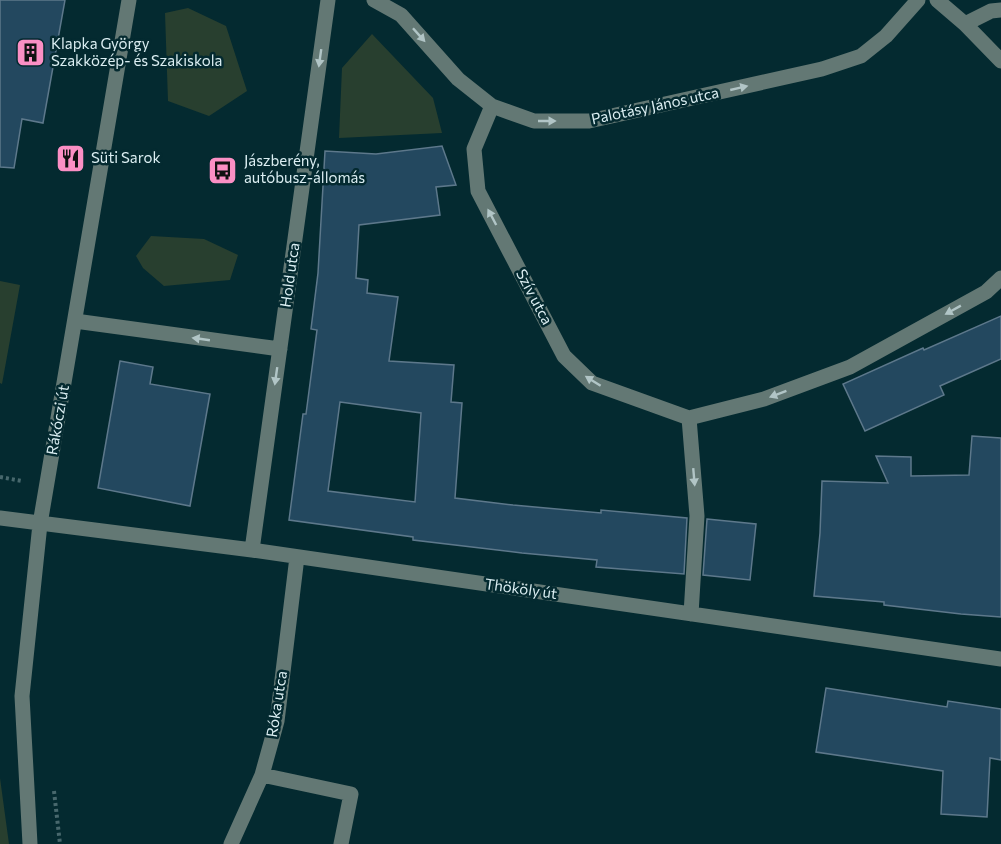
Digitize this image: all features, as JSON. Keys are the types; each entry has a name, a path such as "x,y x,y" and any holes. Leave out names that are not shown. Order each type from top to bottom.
{"street":[{"name":"Rákóczi út","path":"30,844 22,696 40,524 129,0"},
{"name":"Hold utca","path":"252,550 328,0"},
{"name":"Palotásy János utca","path":"374,0 401,15 458,79 492,106 534,122 589,121 822,69 861,56 886,36 918,0"},
{"path":"937,0 965,24 1001,62"},
{"path":"965,24 991,11 1001,10"},
{"name":"Szív utca","path":"492,106 474,149 478,191 564,356 592,383 689,418"},
{"path":"691,614 697,516 689,418 764,399 850,367 986,292 1001,278"},
{"path":"75,321 280,349"},
{"name":"Thököly út","path":"0,518 252,550 1001,659"},
{"name":"Róka utca","path":"231,844 262,775 277,721 297,557"},
{"path":"262,775 351,794 341,844"}],"path":[{"path":"53,786 60,844"}],"green space":[{"path":"188,8 226,26 247,91 209,116 168,101 165,13"},
{"path":"372,34 433,98 442,133 339,138 342,68"},
{"path":"151,236 204,239 238,255 230,280 164,286 143,268 136,256"},
{"path":"0,281 20,285 2,384 0,383"},
{"path":"0,778 9,844 0,844"}],"building":[{"name":"Klapka György Szakközép- és Szakiskola","path":"0,0 65,0 43,123 22,119 14,168 0,167"},
{"path":"442,146 456,185 436,187 440,215 359,225 356,278 368,280 367,293 398,297 389,361 454,365 451,402 462,403 455,498 601,513 601,510 687,518 684,574 596,567 597,560 413,540 413,537 289,520 317,330 311,329 318,273 325,151 376,154","holes":["340,402 421,413 415,502 328,491"]},
{"path":"1001,316 1001,359 940,386 944,395 865,431 843,384"},
{"path":"120,361 153,367 150,384 210,394 190,506 98,488"},
{"path":"972,436 1001,438 1001,617 884,605 884,602 814,596 822,481 888,483 876,456 911,457 911,476 969,475"},
{"path":"707,519 756,524 750,580 703,575"},
{"path":"826,688 947,707 948,701 1001,709 1001,760 990,758 987,817 941,814 943,771 816,752"}],"place":[{"name":"Klapka György Szakközép- és Szakiskola","path":"30,53"},
{"name":"Süti Sarok","path":"70,158"},
{"name":"Jászberény, autóbusz-állomás","path":"223,170"}]}
